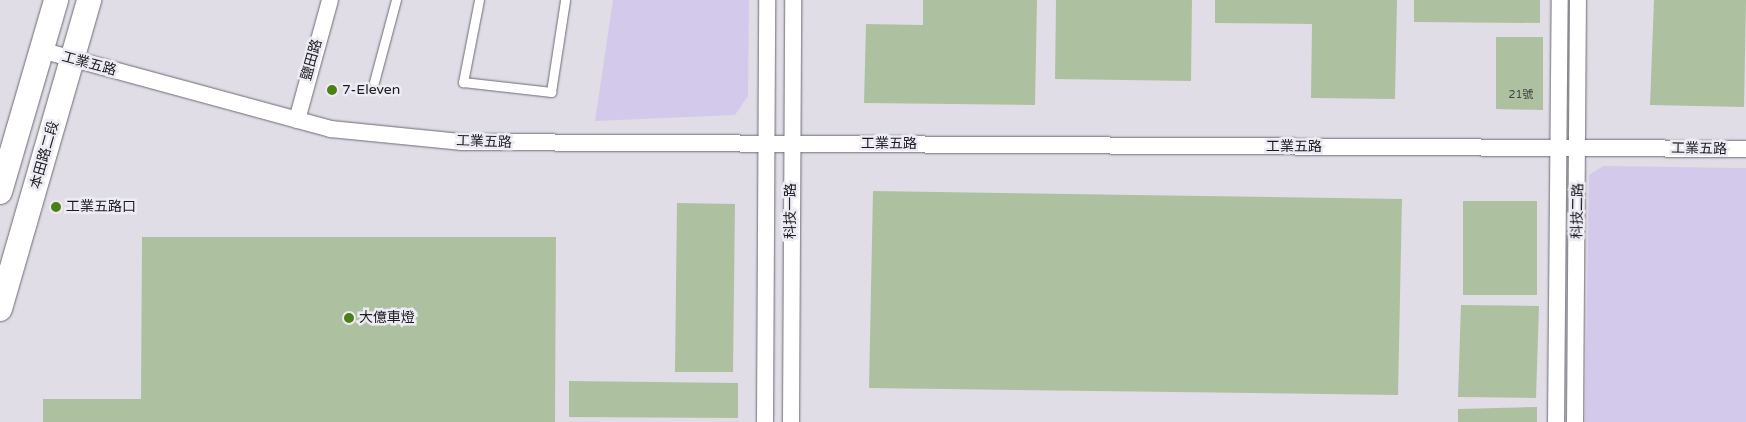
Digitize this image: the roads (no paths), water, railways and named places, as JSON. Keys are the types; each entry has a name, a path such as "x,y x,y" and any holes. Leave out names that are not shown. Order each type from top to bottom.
{"street":[{"path":"0,192 44,51 56,0"},
{"name":"本田路二段","path":"0,309 89,0"},
{"name":"鹽田路","path":"297,120 330,0"},
{"name":"科技一路","path":"765,422 766,0"},
{"name":"科技一路","path":"791,422 793,0"},
{"name":"科技二路","path":"1556,422 1557,148 1560,0"},
{"name":"科技二路","path":"1575,422 1579,148 1578,0"},
{"name":"工業五路","path":"44,51 331,129 462,142 767,142 1746,149"}],"lane":[{"path":"374,82 396,0"},
{"path":"479,0 463,82 551,92 565,0"}],"place":[{"name":"7-Eleven","path":"332,90"},
{"name":"工業五路口","path":"56,207"},
{"name":"大億車燈","path":"349,318"}]}
